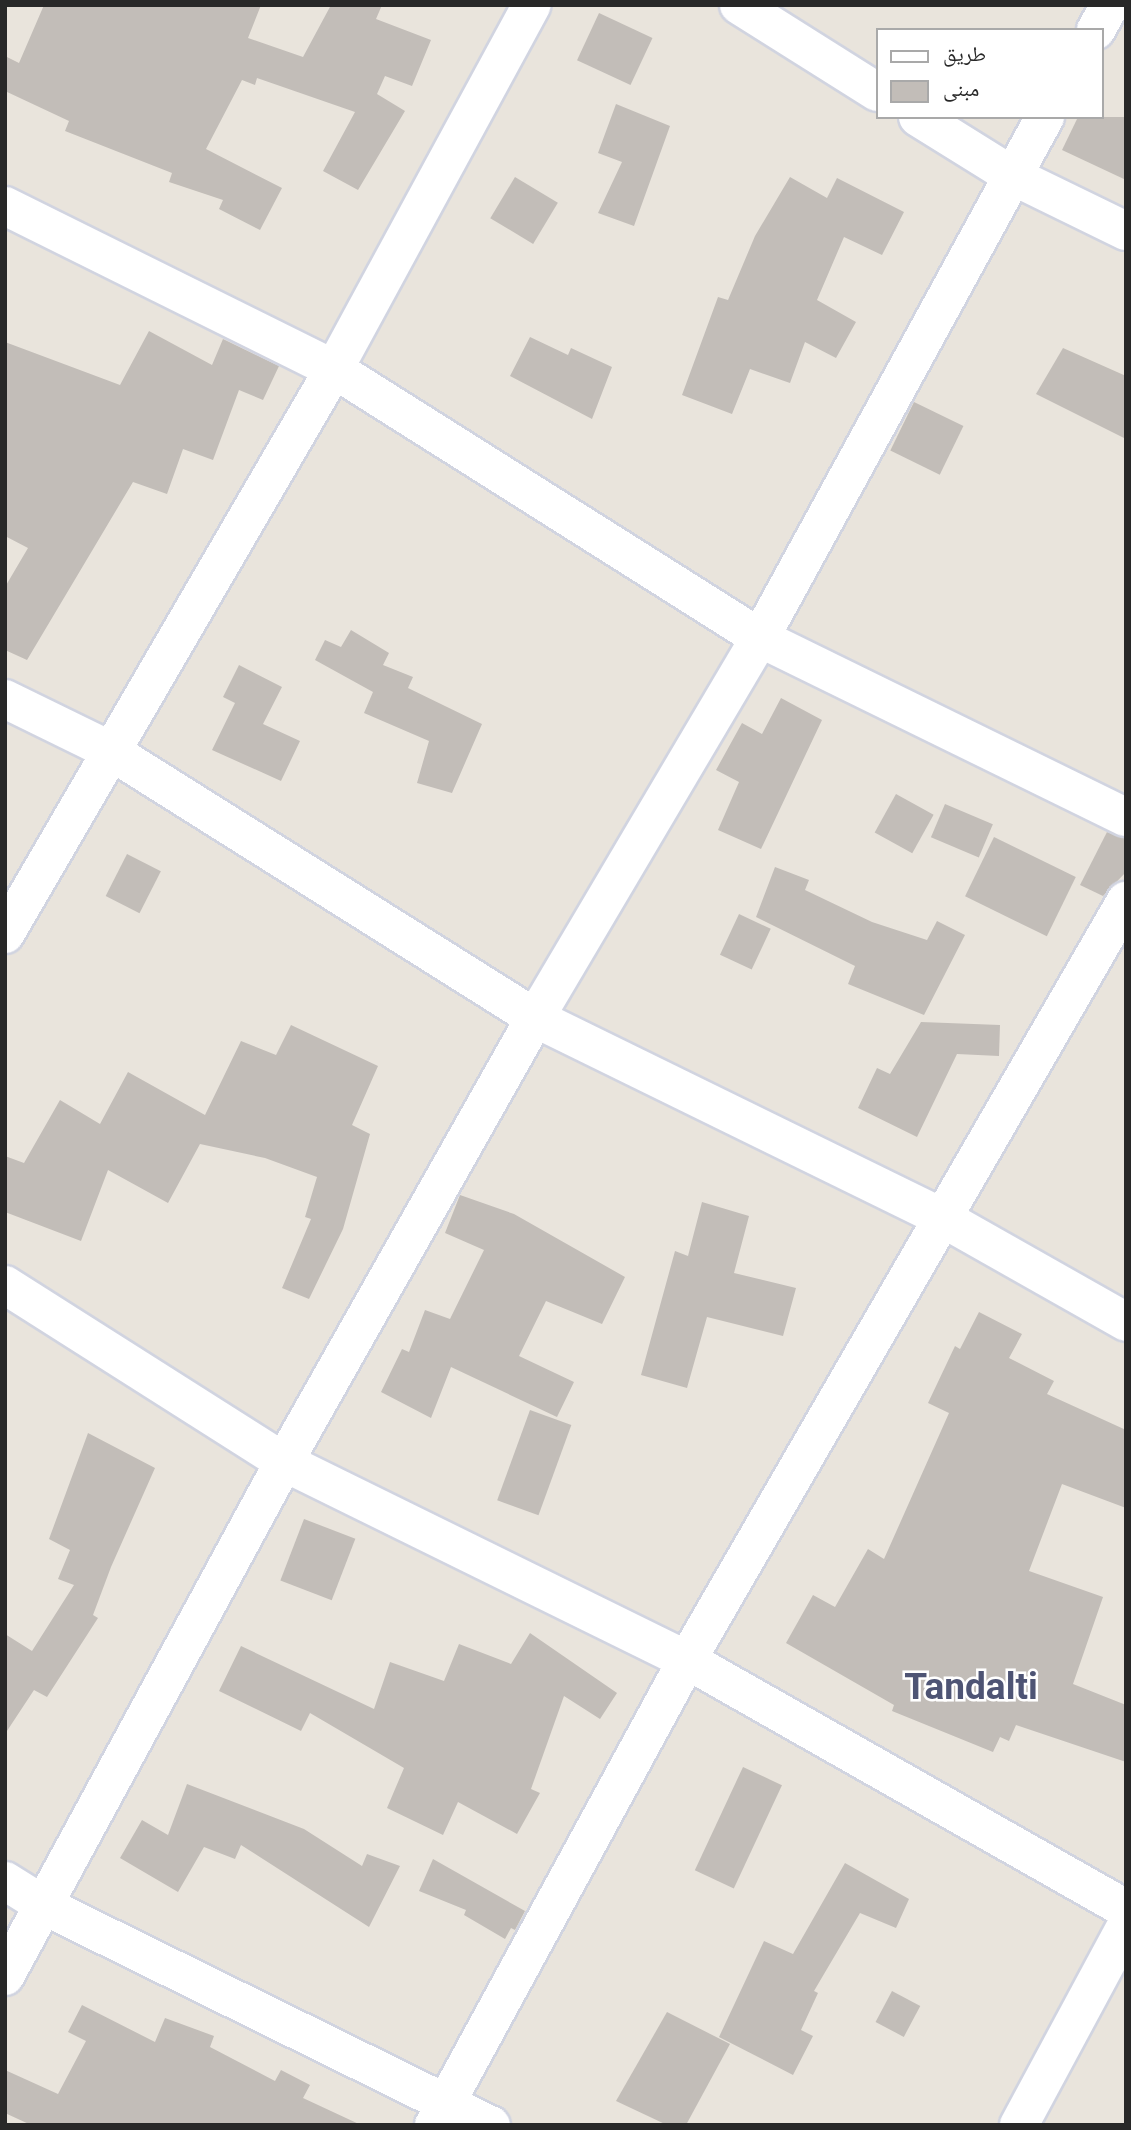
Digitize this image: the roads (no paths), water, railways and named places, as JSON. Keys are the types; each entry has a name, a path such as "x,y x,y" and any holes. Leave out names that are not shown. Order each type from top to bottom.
{"street":[{"path":"5,934 109,750 334,369 532,5"},
{"path":"739,5 876,91"},
{"path":"1097,28 1110,5"},
{"path":"921,119 1012,175 1126,231"},
{"path":"5,1976 284,1462 535,1018 760,638 1044,119"},
{"path":"5,206 334,369 760,638 1126,817"},
{"path":"5,699 109,750 535,1018 939,1216 1126,1322"},
{"path":"440,2113 687,1660 939,1216 1126,901"},
{"path":"5,1285 284,1462 687,1660 1126,1909"},
{"path":"5,1881 45,1906 440,2113 491,2125"},
{"path":"1019,2125 1126,1926"}],"district":[{"name":"Tandalti","path":"971,1687"}]}
